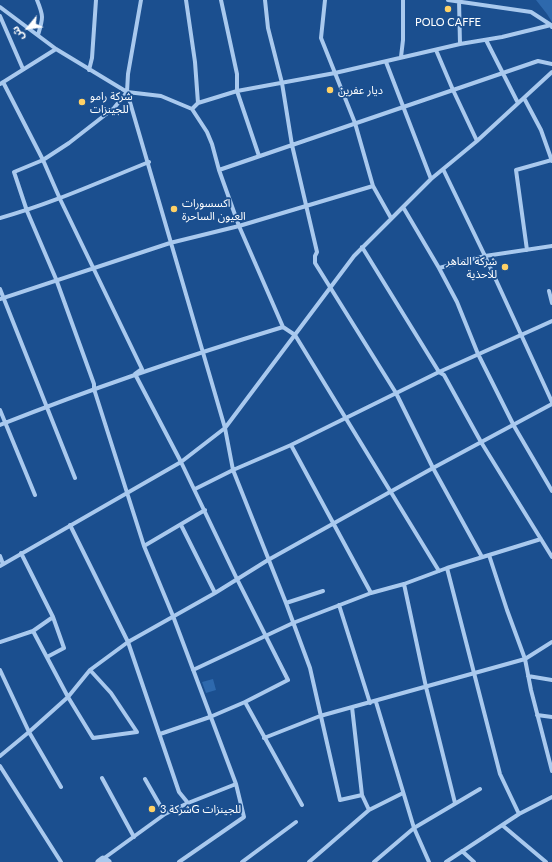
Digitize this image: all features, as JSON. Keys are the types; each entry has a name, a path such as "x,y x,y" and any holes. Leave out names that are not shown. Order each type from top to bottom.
{"street":[{"path":"37,0 42,12 42,22 38,36"},
{"path":"89,70 92,58 96,0"},
{"path":"142,0 128,74 127,92 225,428 233,470 310,668 340,800 362,795"},
{"path":"186,0 195,62 198,103"},
{"path":"221,0 237,74 238,91 259,156"},
{"path":"265,0 268,28 282,83 292,145 317,252 315,256 315,263 396,392 433,468 482,557"},
{"path":"325,0 321,38 355,123 373,186 391,218"},
{"path":"401,57 403,40 403,0"},
{"path":"448,0 531,12 551,26"},
{"path":"459,1 460,44"},
{"path":"0,7 56,49 127,92 161,96 192,109 210,139 219,170 239,226 283,327 295,335 439,572"},
{"path":"0,16 23,69"},
{"path":"192,109 198,103 238,91 335,73 460,44 502,37 551,26"},
{"path":"486,40 518,103"},
{"path":"56,49 2,83 43,160 60,199 142,369 135,374"},
{"path":"436,50 452,90 476,141"},
{"path":"219,170 538,61 552,64"},
{"path":"386,62 402,107 431,179"},
{"path":"0,556 2,565 182,462 225,428 362,247 431,179 476,141 552,72"},
{"path":"127,92 114,108 69,142 43,160 14,172 27,211 56,280 94,384 94,389 144,546 173,616 236,784 244,817 179,862"},
{"path":"524,98 541,130 552,161 516,170 527,250"},
{"path":"0,218 27,211 60,199 148,162"},
{"path":"0,756 68,697 90,670 128,642 215,593 268,560 433,468 514,426 552,403 485,256 443,170"},
{"path":"1,299 170,242 239,226 373,186"},
{"path":"403,207 457,302 478,354 514,426 552,491"},
{"path":"439,268 485,256 552,246"},
{"path":"362,247 439,372 444,375 481,442 552,557"},
{"path":"0,289 1,299 47,407 75,478"},
{"path":"549,291 552,303"},
{"path":"195,489 233,470 291,445 396,392 552,321"},
{"path":"0,425 135,374 283,327"},
{"path":"135,374 182,462 237,579 288,680 245,702 210,717 160,734"},
{"path":"0,410 35,495"},
{"path":"291,445 371,593"},
{"path":"144,546 205,510"},
{"path":"70,525 128,642 179,792 188,803"},
{"path":"181,525 215,593"},
{"path":"193,670 293,623 371,593 404,584 447,568 541,539"},
{"path":"22,553 53,617 64,648 47,657"},
{"path":"489,555 525,659 537,715 552,771"},
{"path":"447,568 500,774 519,814"},
{"path":"404,584 426,687 455,803"},
{"path":"286,603 323,590"},
{"path":"340,605 370,703"},
{"path":"0,641 33,631 53,617"},
{"path":"33,631 68,697 93,738 137,732 111,693 90,670"},
{"path":"264,738 320,716 376,702 525,659 552,642"},
{"path":"0,670 29,732 61,786"},
{"path":"528,676 552,680"},
{"path":"245,702 302,805"},
{"path":"376,702 414,828 429,862"},
{"path":"352,707 362,795 369,810"},
{"path":"537,715 552,717"},
{"path":"0,766 61,862"},
{"path":"102,778 134,837"},
{"path":"145,779 165,814"},
{"path":"103,861 165,814 236,784"},
{"path":"374,862 414,828 480,788"},
{"path":"309,862 369,810 403,793"},
{"path":"446,862 519,814 552,796"},
{"path":"547,799 552,804"},
{"path":"242,862 296,822"},
{"path":"502,825 546,862"},
{"path":"462,852 474,862"}],"shaded area":[{"path":"536,0 552,0 552,22 547,14"},
{"path":"213,679 216,690 206,693 202,682"}],"place":[{"name":"POLO CAFFE","path":"448,9"},
{"name":"ديار عفرين","path":"330,90"},
{"name":"شركة رامو للجينزات","path":"82,102"},
{"name":"اكسسورات العيون الساحرة","path":"174,209"},
{"name":"شركة الماهر للاحذية","path":"505,267"},
{"name":"شركة 3G للجينزات","path":"152,809"}]}
